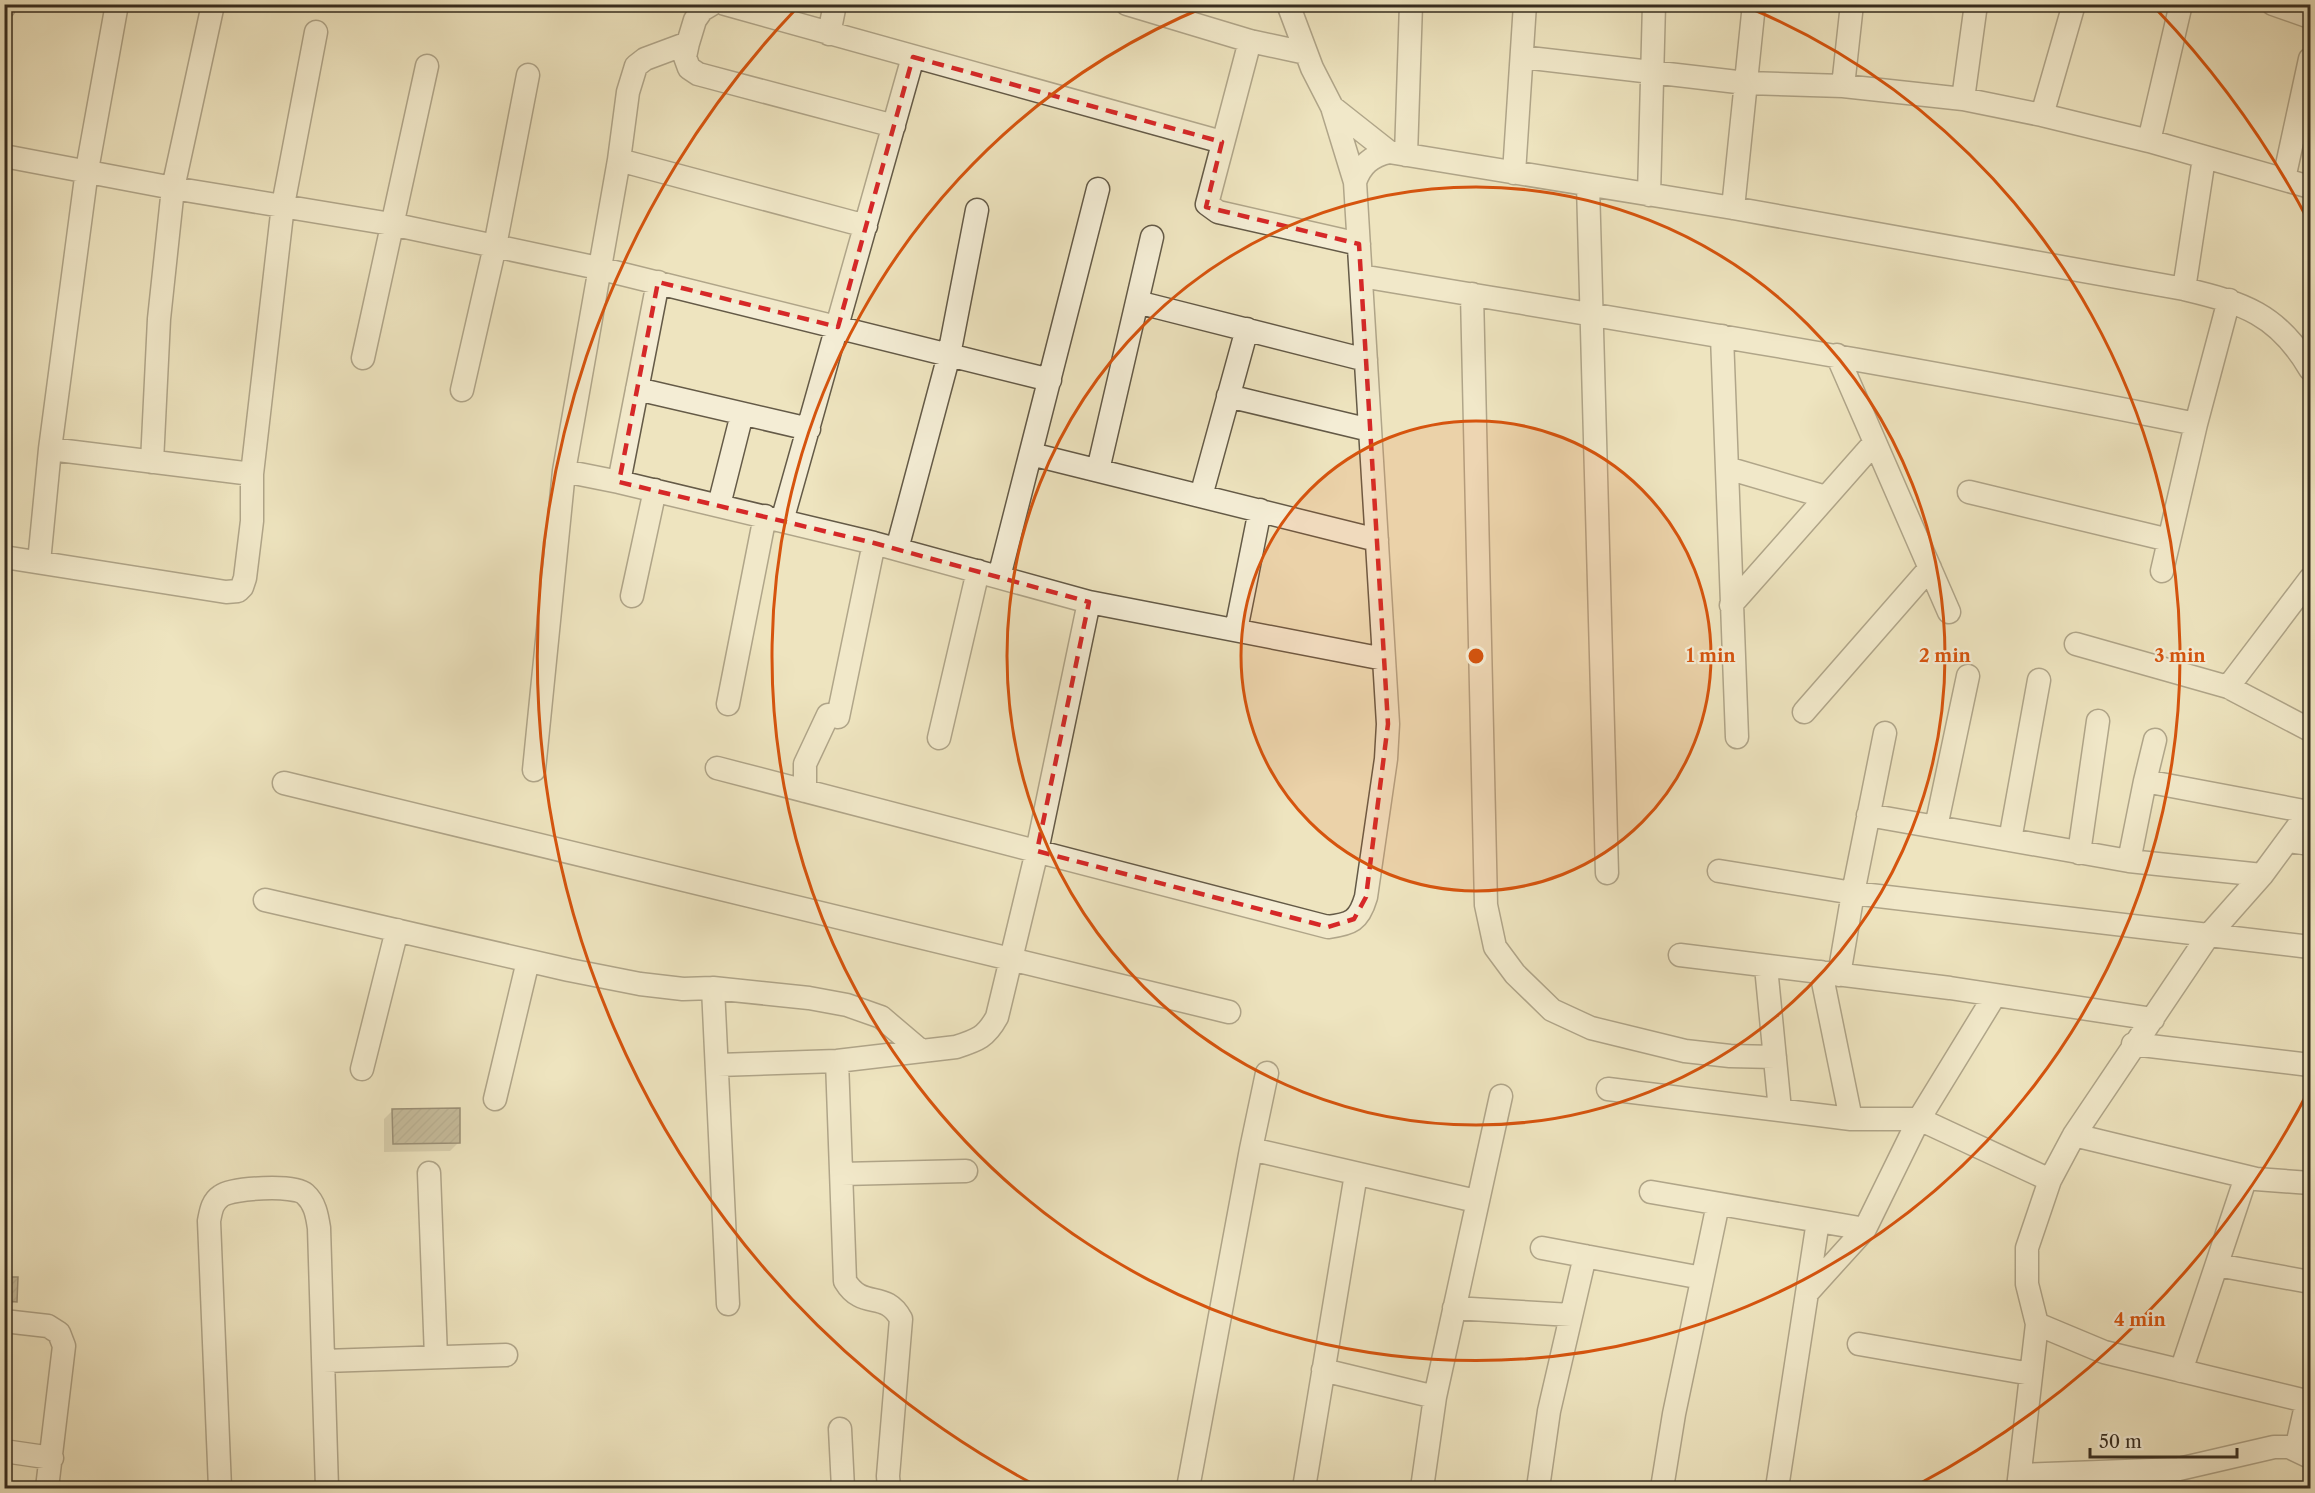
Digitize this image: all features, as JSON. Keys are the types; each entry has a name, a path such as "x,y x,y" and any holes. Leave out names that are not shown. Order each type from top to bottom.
{"street":[{"path":"39,562 50,449 87,170 117,4"},
{"path":"712,4 702,10 695,20 685,57 689,68 698,74 894,126"},
{"path":"725,4 1222,142"},
{"path":"829,34 835,4"},
{"path":"1127,4 1250,41 1306,53"},
{"path":"717,768 1328,927 1345,925 1362,912 1386,759 1388,724 1355,182 1332,107 1306,53 1288,4"},
{"path":"1398,154 1411,4"},
{"path":"1514,173 1525,4"},
{"path":"1649,195 1654,4"},
{"path":"1733,208 1754,4"},
{"path":"1843,86 1852,4"},
{"path":"1964,99 1976,4"},
{"path":"2042,115 2074,4"},
{"path":"2149,141 2181,4"},
{"path":"2273,4 2310,17"},
{"path":"152,462 159,318 173,188 212,9"},
{"path":"4,557 226,592 238,591 242,587 252,521 252,474 283,206 316,32"},
{"path":"1250,41 1207,204 1211,209 1359,244"},
{"path":"534,770 564,471 598,268 619,160 628,92 636,66 645,59 688,43"},
{"path":"728,704 774,519 809,429 913,57"},
{"path":"1522,57 1746,83 1843,86 1964,99 2149,141 2310,187"},
{"path":"2284,179 2310,59"},
{"path":"363,358 427,66"},
{"path":"462,390 495,246 528,75"},
{"path":"1332,107 1398,154"},
{"path":"1355,182 1359,170 1378,154 1398,154 1733,208 2184,289 2229,300 2259,313 2308,359"},
{"path":"4,156 173,188 391,224 598,268 1050,380"},
{"path":"2184,289 2204,158"},
{"path":"619,160 866,226"},
{"path":"1588,185 1607,873"},
{"path":"939,738 989,574 1031,454 1098,189"},
{"path":"897,549 949,355 977,210"},
{"path":"1098,470 1152,237"},
{"path":"1361,276 1837,355 2034,390 2196,424"},
{"path":"619,482 658,282"},
{"path":"1472,294 1486,905 1495,947 1515,974 1552,1010 1590,1028 1685,1051 1730,1056 1775,1057"},
{"path":"2162,571 2196,424 2229,300"},
{"path":"1137,302 1366,360"},
{"path":"1201,496 1246,329"},
{"path":"1722,336 1737,737"},
{"path":"1837,355 1949,612"},
{"path":"637,389 809,429"},
{"path":"1228,396 1370,430"},
{"path":"718,505 742,414"},
{"path":"1731,605 1875,442"},
{"path":"50,449 252,474"},
{"path":"1031,454 1377,540"},
{"path":"1727,468 1826,498"},
{"path":"564,471 655,490 874,543 1089,602 1384,659"},
{"path":"632,596 655,490"},
{"path":"1969,492 2169,540"},
{"path":"1236,630 1260,510"},
{"path":"805,791 805,764 833,716 874,543"},
{"path":"1804,712 1930,568"},
{"path":"2228,687 2310,579"},
{"path":"718,1065 837,1061 956,1047 974,1041 988,1032 997,1017 1037,851 1089,602"},
{"path":"2076,644 2228,687 2310,730"},
{"path":"1936,827 1968,676"},
{"path":"2010,840 2039,680"},
{"path":"2079,853 2098,721"},
{"path":"1851,1119 1830,974 1852,893 1884,733"},
{"path":"2129,861 2155,740"},
{"path":"2037,1324 2104,1352 2309,1402 2303,1454 2289,1447 2274,1447 2152,1480 2019,1481 2037,1324 2027,1284 2027,1248 2050,1180 2074,1135 2133,1044 2208,936 2262,875 2300,842 2310,811 2145,781"},
{"path":"284,783 1228,1012"},
{"path":"1868,814 2129,861 2262,875"},
{"path":"1719,871 1852,893 2310,947"},
{"path":"265,900 528,961 640,984 683,989 713,988 809,998 855,1007 881,1017 921,1051"},
{"path":"362,1069 397,930"},
{"path":"1680,956 1995,995 2153,1018"},
{"path":"495,1099 528,961"},
{"path":"1766,967 1780,1110"},
{"path":"713,988 728,1304"},
{"path":"1807,1293 1865,1229 1919,1119 1995,995"},
{"path":"2133,1044 2310,1065"},
{"path":"837,1061 845,1281 852,1292 864,1299 886,1303 895,1309 901,1319 888,1476 889,1488"},
{"path":"1188,1488 1267,1073"},
{"path":"1608,1089 1851,1119 1919,1119 2050,1180"},
{"path":"1422,1488 1434,1397 1501,1096"},
{"path":"2074,1135 2246,1177 2310,1183"},
{"path":"1251,1149 1476,1201"},
{"path":"842,1174 966,1170"},
{"path":"429,1173 436,1357"},
{"path":"1304,1488 1356,1174"},
{"path":"2181,1371 2246,1177"},
{"path":"220,1488 209,1221 212,1207 220,1197 232,1191 290,1188 304,1192 315,1208 319,1228 327,1488"},
{"path":"1651,1192 1865,1229"},
{"path":"1662,1488 1674,1414 1718,1204"},
{"path":"1777,1488 1818,1221"},
{"path":"1542,1248 1702,1278"},
{"path":"1538,1488 1549,1411 1585,1256"},
{"path":"2217,1265 2310,1282"},
{"path":"1454,1308 1571,1315"},
{"path":"4,1321 48,1326 59,1333 64,1346 47,1488"},
{"path":"1859,1344 2031,1374"},
{"path":"324,1360 506,1355"},
{"path":"1323,1370 1434,1397"},
{"path":"840,1429 843,1488"},
{"path":"4,1451 52,1458"}],"highlighted area":[{"path":"913,57 1222,142 1206,207 1359,244 1388,724 1366,897 1354,919 1328,927 1037,851 1089,602 874,543 619,482 658,282 838,327"}],"building":[{"path":"460,1108 460,1143 393,1144 392,1109"},
{"path":"4,1277 18,1277 17,1302 4,1301"}]}
